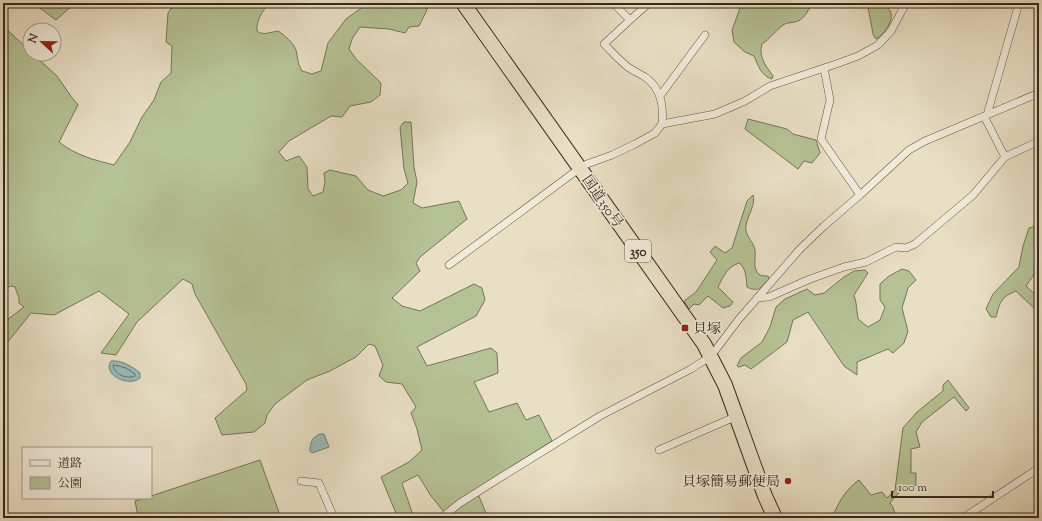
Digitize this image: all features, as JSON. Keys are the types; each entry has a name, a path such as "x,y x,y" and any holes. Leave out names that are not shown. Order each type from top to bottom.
{"highway":[{"name":"国道350号","path":"464,3 689,321 725,385 775,518"}],"street":[{"path":"613,3 630,20"},
{"path":"449,265 580,168 635,144 655,133 662,124 663,114 660,96 655,85 645,77 629,68 604,44 649,3"},
{"path":"662,124 715,114 745,101 770,86 858,56 878,45 891,31 906,3"},
{"path":"1005,157 986,116 1019,3"},
{"path":"660,96 705,34"},
{"path":"824,68 830,100 821,139 860,195"},
{"path":"441,518 460,503 600,416 691,369 710,356 757,298 800,249 909,150 925,141 1039,93"},
{"path":"757,298 769,297 810,279 844,267 866,262 896,247 906,248 915,244 973,195 1005,157 1039,141"},
{"path":"659,450 737,416"},
{"path":"963,518 1039,468"},
{"path":"301,481 319,483 334,518"}],"green space":[{"path":"33,3 75,3 56,20"},
{"path":"175,3 269,3 259,19 257,31 264,33 278,31 295,47 298,63 302,71 312,74 321,71 328,43 346,19 366,3 429,3 419,26 409,27 405,33 389,29 360,27 352,39 349,49 356,59 381,83 380,95 371,102 350,106 342,117 331,116 289,141 279,152 286,161 299,156 307,167 308,189 313,196 323,192 325,182 324,173 330,170 356,176 368,190 383,196 401,190 408,183 404,169 400,127 404,122 411,122 414,167 417,182 413,203 422,208 459,201 467,219 420,257 416,263 420,271 392,298 402,306 420,311 474,284 482,288 485,300 476,316 417,347 427,366 491,348 497,353 498,373 474,382 489,412 517,403 526,420 539,415 552,441 476,489 488,518 449,518 431,496 418,475 402,483 414,518 398,518 381,477 409,462 422,450 411,413 416,407 402,384 386,382 379,376 383,365 375,346 369,344 356,357 330,371 307,380 275,404 267,415 265,423 254,432 222,435 215,418 247,390 246,384 195,294 192,284 183,279 137,322 116,355 101,353 129,314 99,291 54,315 31,313 3,348 3,323 24,307 19,303 19,298 15,287 11,286 3,289 3,26 22,44 22,62 42,62 57,76 78,105 59,142 78,154 114,165 130,142 142,117 154,100 161,82 171,73 172,46 166,42 168,13"},
{"path":"742,3 812,3 803,18 796,22 786,23 762,44 762,57 765,65 773,76 772,79 768,78 763,73 754,56 745,52 734,42 732,30"},
{"path":"818,3 881,3 890,11 891,20 884,33 876,39 873,34 868,7 863,5 823,7"},
{"path":"748,119 787,129 793,134 816,140 820,153 812,163 804,161 798,169 745,129"},
{"path":"753,195 753,206 746,225 746,232 755,250 756,270 763,276 768,276 769,279 760,288 751,289 747,287 743,267 739,263 728,270 718,287 733,302 730,306 723,308 708,296 699,305 694,304 689,309 684,301 696,292 717,260 710,252 715,246 725,253 732,248 747,201"},
{"path":"1039,225 1039,256 1036,272 1026,286 1039,298 1039,313 1016,291 1004,298 1000,304 996,317 991,317 986,309 993,294 1019,267 1023,246 1029,228"},
{"path":"902,269 909,271 916,280 908,288 902,308 908,331 904,343 893,353 888,349 857,362 857,375 844,366 808,312 793,320 787,342 751,369 745,365 739,367 737,366 741,358 762,342 770,327 776,307 785,299 807,289 815,295 824,293 854,271 865,270 868,273 854,295 858,319 868,327 880,320 885,307 880,300 880,284 889,276"},
{"path":"948,380 969,408 966,411 954,397 922,422 916,432 920,447 911,449 911,473 916,473 916,485 902,489 890,503 893,507 896,518 832,518 843,497 859,480 871,495 882,492 887,498 895,490 903,428 917,412 943,391 943,385"},
{"path":"260,460 281,518 140,518 138,516 135,501 142,499 152,499 152,496"}],"water":[{"path":"111,361 119,361 130,366 140,373 140,378 136,380 124,381 118,378 110,371 109,366"},
{"path":"320,434 324,434 329,447 312,453 310,451 310,445 315,437"}],"place":[{"name":"貝塚","path":"685,328"},
{"name":"貝塚簡易郵便局","path":"788,481"}]}
